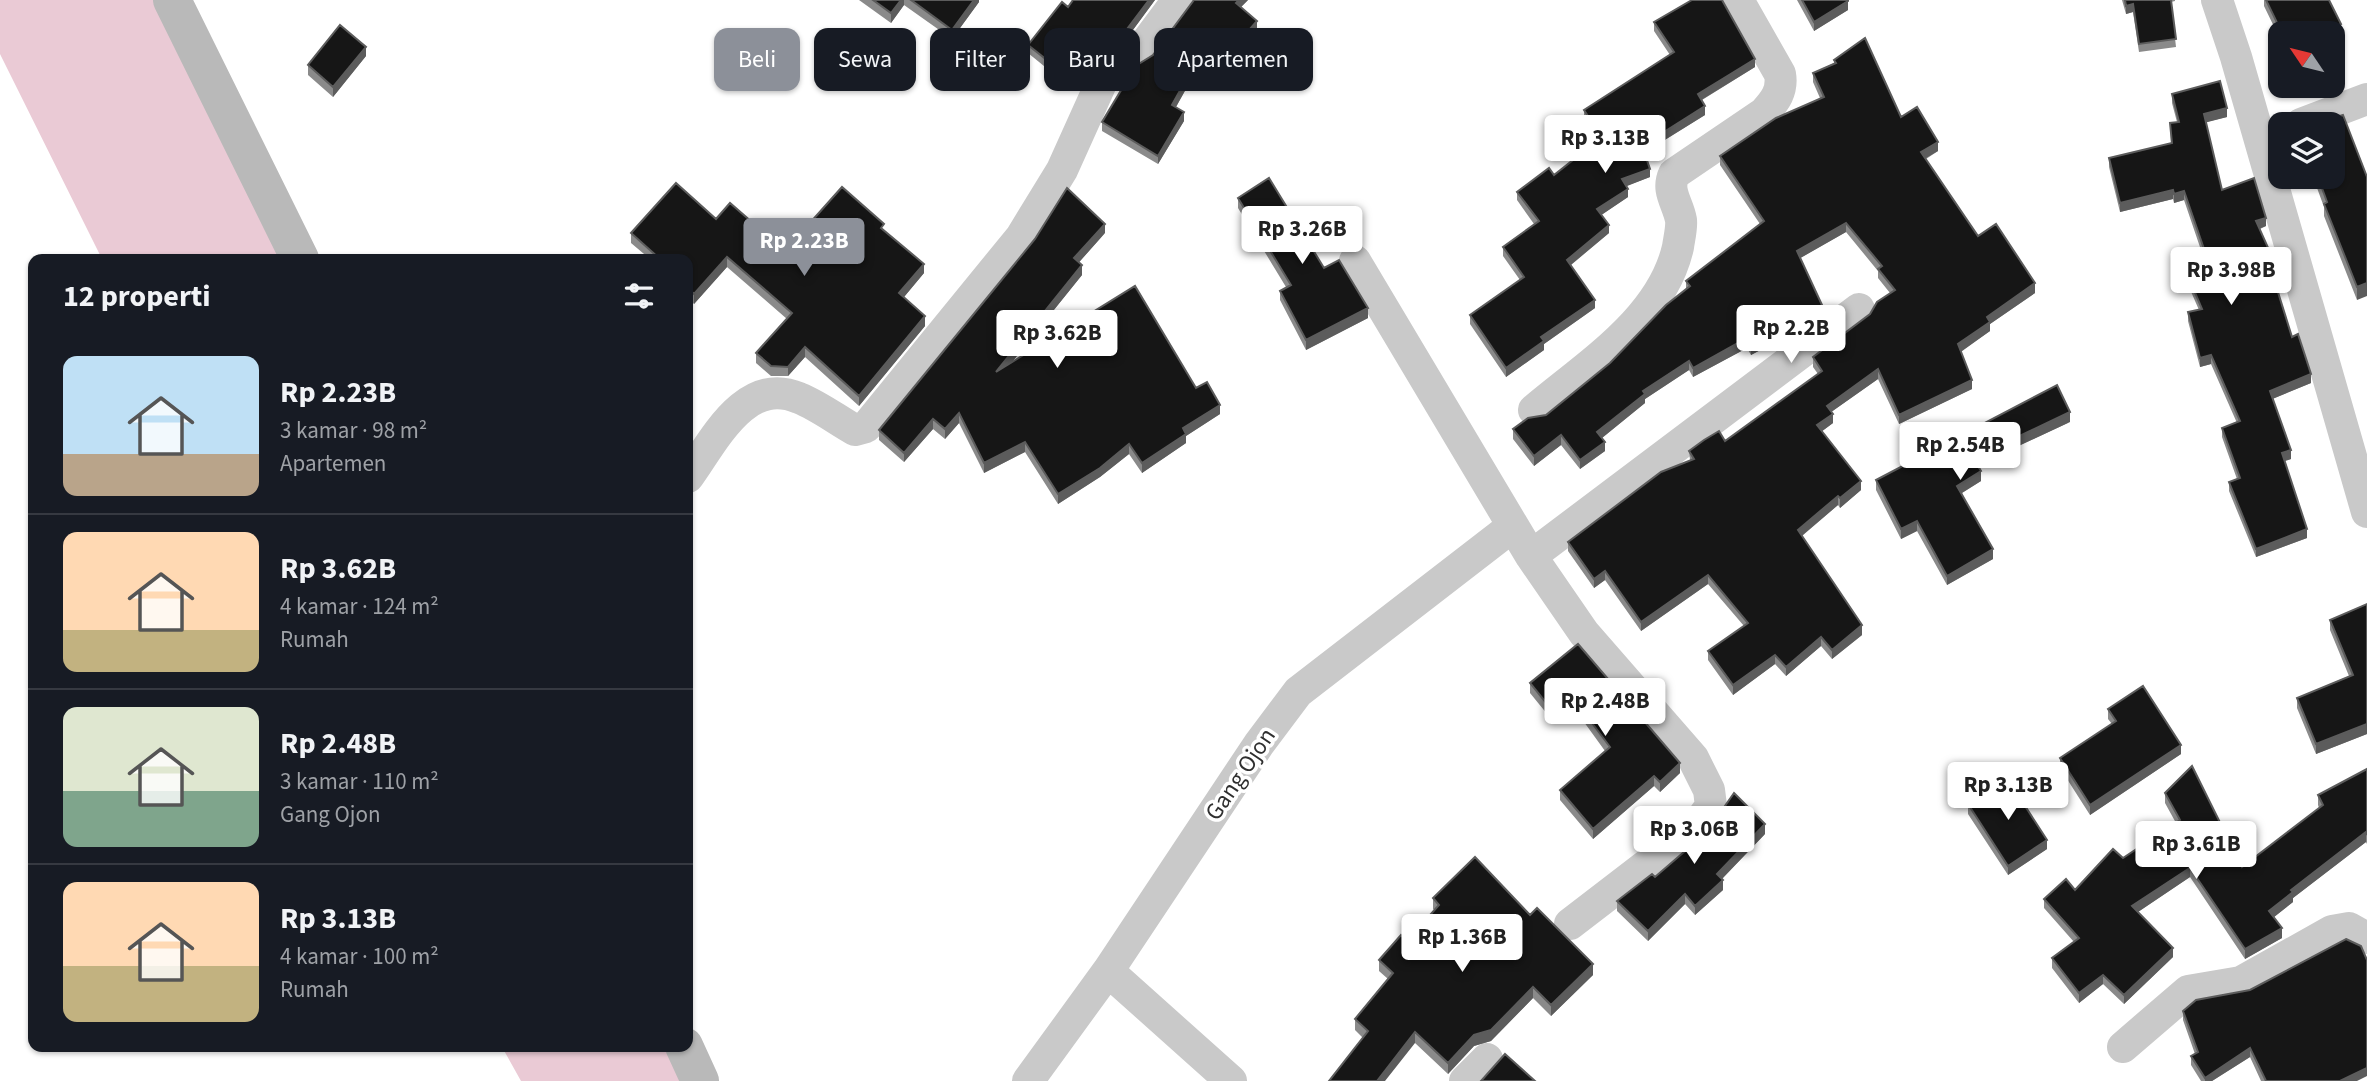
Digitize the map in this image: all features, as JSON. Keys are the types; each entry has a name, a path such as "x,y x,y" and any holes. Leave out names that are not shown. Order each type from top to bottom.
{"street":[{"path":"172,0 298,254"},
{"path":"693,470 739,406 778,393 799,398 855,430 866,427 1021,237 1062,170 1102,79 1113,66 1139,52 1178,0"},
{"path":"1534,410 1633,326 1651,304 1669,273 1677,249 1681,221 1671,188 1674,174 1765,113 1776,100 1782,85 1780,74 1738,0"},
{"path":"2217,0 2268,131"},
{"path":"2333,112 2367,99"},
{"path":"2284,189 2367,512"},
{"path":"1355,261 1531,556 1584,634 1693,758 1709,790 1711,806 1695,828 1570,924"},
{"path":"1531,556 1859,309"},
{"name":"Gang Ojon","path":"1028,1081 1108,971 1259,744 1298,692 1513,526"},
{"path":"2123,1047 2188,991 2241,982 2332,932 2349,928 2367,938"},
{"path":"1108,971 1231,1081"},
{"path":"687,1052 701,1081"},
{"path":"1465,1081 1487,1059"}],"shaded area":[{"path":"0,0 172,0 297,254 100,254 0,54"},
{"path":"505,1052 686,1052 700,1081 521,1081"}],"building":[{"path":"873,0 901,0 891,13"},
{"path":"911,0 974,0 953,28 949,28"},
{"path":"1073,0 1149,0 1128,28 1044,28 1044,58 1030,47 1030,42 1062,2 1068,7"},
{"path":"1194,0 1239,0 1236,3 1257,21 1251,28 1173,28"},
{"path":"1692,0 1722,0 1755,59 1698,94 1705,106 1642,146 1650,169 1622,179 1628,189 1597,209 1609,225 1567,260 1595,300 1541,337 1544,341 1506,368 1470,315 1524,277 1503,247 1539,221 1517,192 1549,168 1554,175 1602,137 1584,110 1674,52 1654,22"},
{"path":"1802,0 1848,0 1848,1 1814,22"},
{"path":"2125,0 2171,0 2176,39 2139,44 2133,4 2126,6"},
{"path":"2266,0 2329,0 2340,21 2276,21"},
{"path":"340,25 366,47 333,87 308,65"},
{"path":"1865,38 1901,117 1917,107 1938,142 1921,152 1978,236 1996,224 2035,283 1987,317 1990,322 1958,344 1972,380 1899,415 1878,369 1827,406 1833,414 1817,425 1861,481 1840,498 1838,496 1798,530 1862,625 1832,650 1821,637 1786,667 1775,655 1733,685 1708,651 1748,623 1708,575 1641,622 1605,571 1594,579 1568,542 1661,472 1694,459 1689,451 1704,440 1719,431 1725,441 1822,371 1813,357 1870,314 1877,302 1895,290 1878,269 1882,266 1846,223 1797,251 1822,305 1792,328 1790,325 1751,346 1747,338 1693,368 1689,361 1643,391 1645,394 1597,432 1605,442 1580,460 1561,435 1534,456 1513,429 1528,418 1546,415 1610,363 1666,305 1690,286 1686,281 1764,221 1720,156 1776,118 1824,97 1813,73 1836,63 1834,60"},
{"path":"1153,55 1154,91 1180,91 1172,105 1184,112 1158,156 1102,122 1121,91 1140,91 1140,63"},
{"path":"2220,81 2227,108 2204,114 2222,190 2254,178 2266,218 2256,221 2278,270 2272,273 2292,337 2298,334 2311,374 2270,391 2291,450 2282,453 2307,529 2256,549 2229,482 2240,478 2222,428 2240,421 2211,355 2200,358 2188,312 2202,309 2182,262 2205,252 2184,191 2174,194 2173,190 2120,203 2109,158 2172,143 2170,123 2179,122 2172,94"},
{"path":"2345,120 2367,177 2367,283 2357,287 2324,204 2327,202 2322,189 2345,189"},
{"path":"1269,178 1324,268 1339,260 1368,308 1306,340 1280,291 1291,285 1238,198"},
{"path":"676,183 716,219 730,203 785,251 842,187 884,224 881,228 924,264 899,293 925,316 859,396 805,347 788,367 771,366 756,353 792,313 727,257 694,294 693,254 654,254 631,233"},
{"path":"1067,188 1105,224 1074,258 1082,265 996,372 1135,286 1196,388 1207,382 1220,405 1183,428 1186,434 1142,463 1129,444 1100,468 1058,494 1025,442 984,463 959,413 945,429 933,419 904,453 879,430 1035,239"},
{"path":"2057,385 2070,412 1973,458 1981,471 1957,486 1993,549 1947,576 1917,521 1901,529 1876,480"},
{"path":"2367,604 2367,724 2316,744 2297,698 2353,675 2330,620"},
{"path":"1578,644 1680,763 1660,782 1654,776 1593,829 1560,790 1610,747 1571,695 1552,710 1530,683"},
{"path":"2143,686 2181,745 2090,805 2060,758 2116,721 2108,709"},
{"path":"2192,766 2242,867 2323,805 2318,795 2367,769 2367,835 2366,832 2291,890 2293,892 2269,911 2282,928 2245,949 2190,868 2132,906 2173,948 2124,995 2103,975 2079,993 2052,958 2079,938 2044,899 2066,879 2075,890 2113,849 2123,858 2180,820 2165,793"},
{"path":"2007,778 2047,840 2008,866 1968,804"},
{"path":"1734,793 1765,824 1717,874 1723,880 1695,906 1685,894 1648,931 1617,901 1652,874 1655,877 1706,833"},
{"path":"1475,857 1530,915 1537,908 1593,964 1551,1005 1533,987 1491,1030 1474,1035 1448,1063 1415,1032 1377,1081 1329,1081 1368,1031 1355,1019 1393,973 1379,960 1401,935 1407,941 1439,905 1433,898"},
{"path":"2346,939 2361,946 2367,960 2367,1068 2340,1081 2266,1081 2250,1048 2205,1078 2191,1056 2198,1052 2183,1011 2196,1000 2250,990"},
{"path":"1505,1054 1535,1081 1481,1081"}]}
